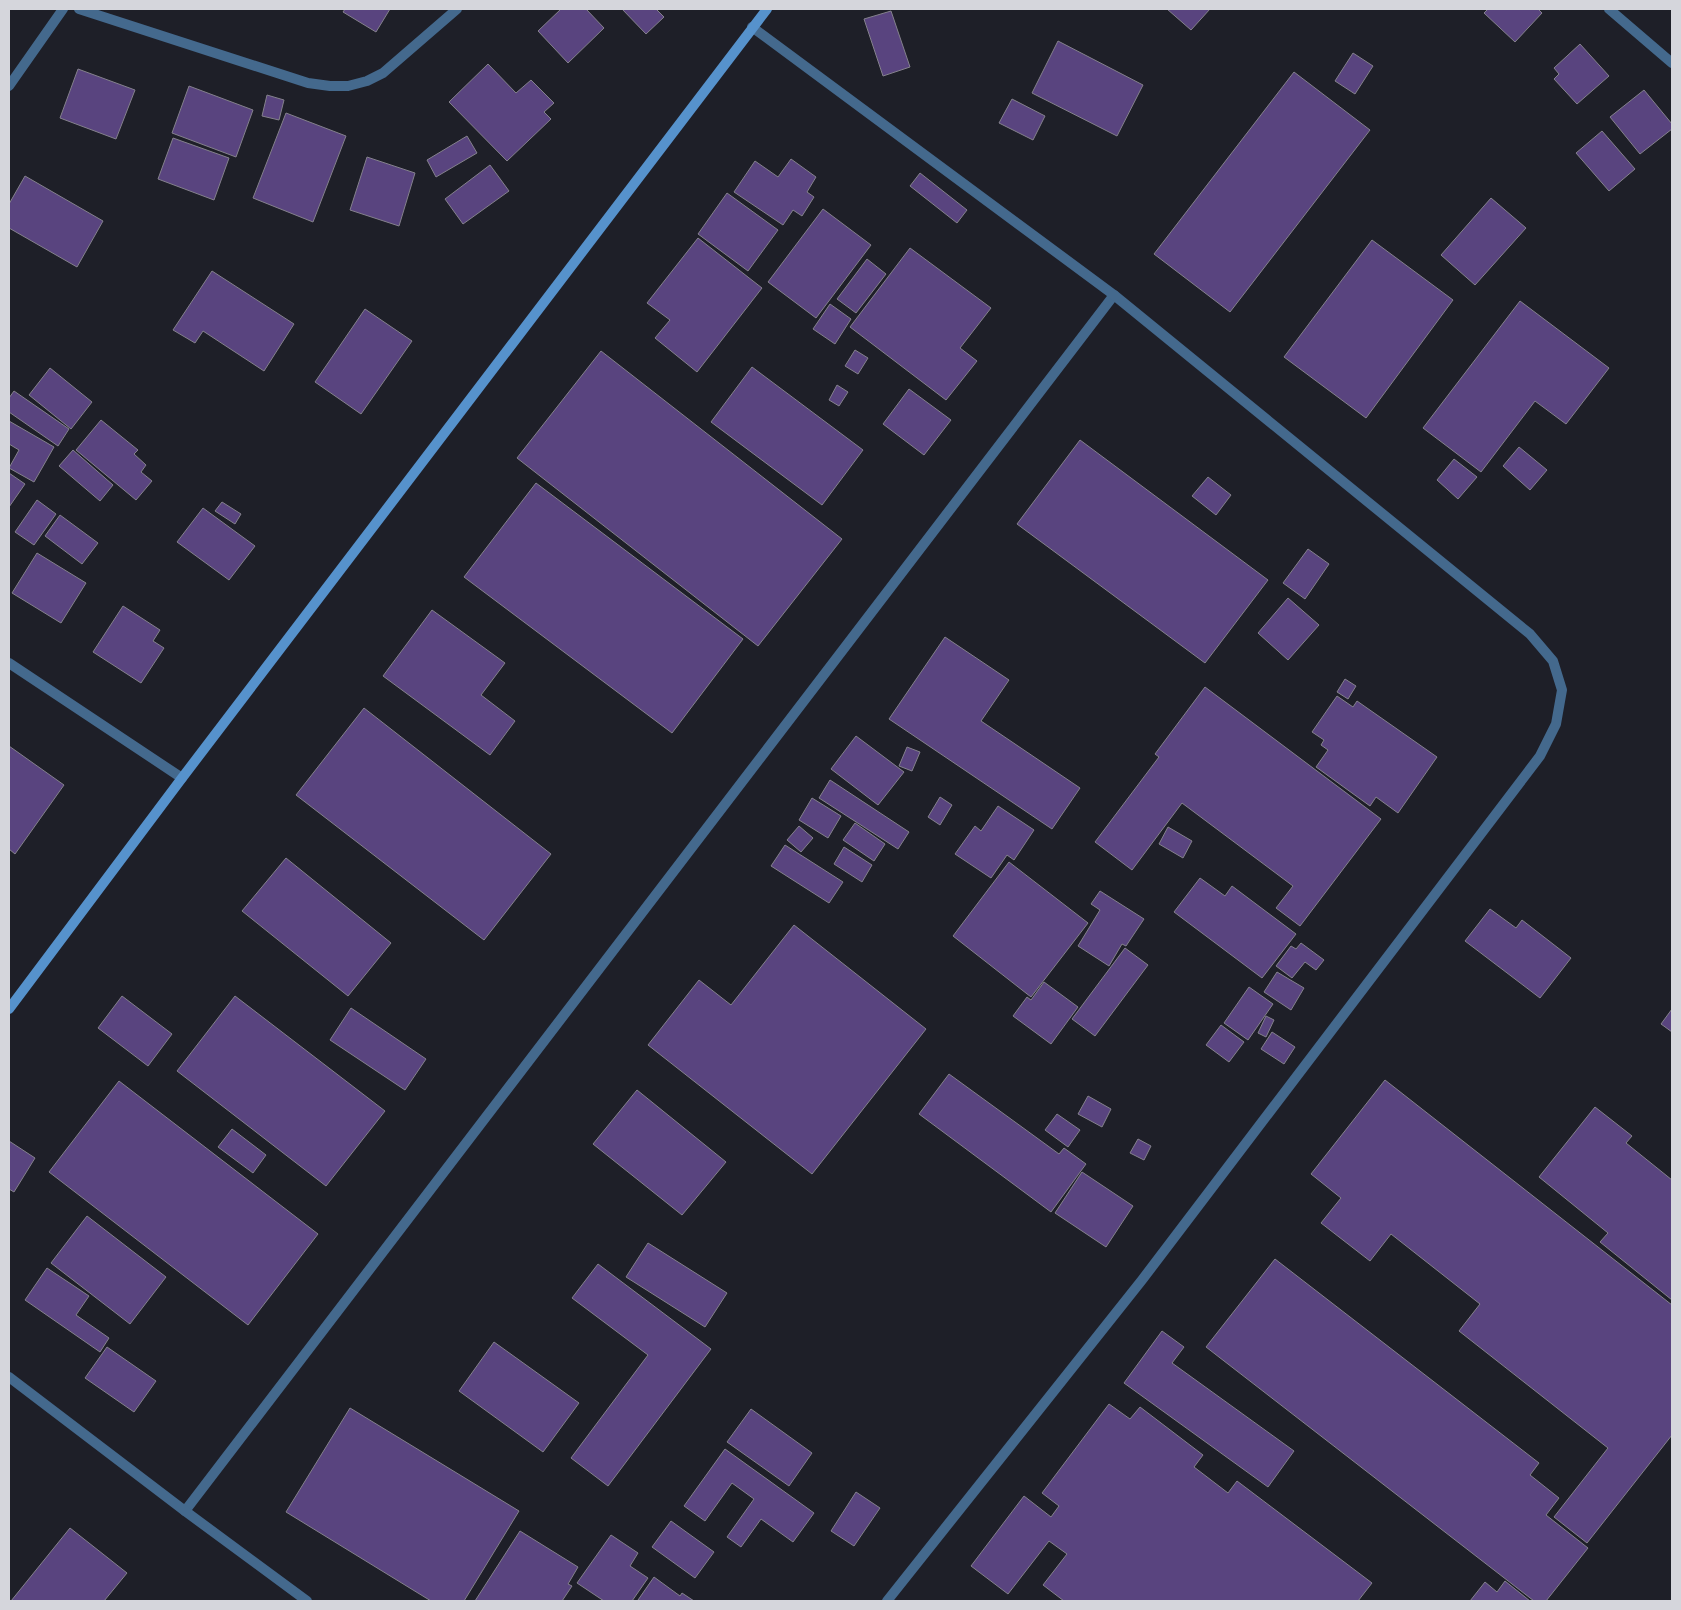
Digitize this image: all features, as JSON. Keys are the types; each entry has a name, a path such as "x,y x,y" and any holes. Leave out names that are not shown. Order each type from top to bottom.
{"street":[{"path":"9,86 64,9"},
{"path":"79,9 308,83 330,86 348,86 367,81 383,72 457,9"},
{"path":"9,1009 182,778 767,9"},
{"path":"1609,9 1672,63"},
{"path":"752,27 1114,295 1530,634 1553,661 1562,690 1556,724 1540,756 1142,1280 887,1601"},
{"path":"185,1511 1114,295"},
{"path":"9,664 182,778"},
{"path":"9,1377 307,1601"}],"building":[{"path":"345,9 390,9 376,32 343,12"},
{"path":"561,9 586,9 604,28 568,63 538,31"},
{"path":"622,9 656,9 664,17 646,34"},
{"path":"1167,9 1210,9 1191,30"},
{"path":"1488,9 1538,9 1542,13 1515,42 1484,13"},
{"path":"891,11 910,67 883,76 864,19"},
{"path":"1058,41 1143,85 1117,136 1032,93"},
{"path":"1580,44 1609,76 1577,104 1554,79 1559,74 1554,68"},
{"path":"1353,53 1373,66 1355,94 1335,81"},
{"path":"488,64 516,93 531,80 554,103 544,112 551,119 507,161 449,102"},
{"path":"78,69 135,90 116,139 60,118"},
{"path":"1294,72 1370,130 1230,312 1154,254"},
{"path":"189,86 253,110 236,157 172,133"},
{"path":"1644,90 1672,124 1672,129 1640,154 1610,117"},
{"path":"267,95 284,100 279,120 262,116"},
{"path":"1012,99 1045,116 1033,140 999,123"},
{"path":"286,113 346,136 313,222 253,198"},
{"path":"1602,131 1635,169 1609,191 1576,153"},
{"path":"467,136 477,153 436,177 427,160"},
{"path":"173,138 229,158 214,200 158,179"},
{"path":"367,157 415,173 399,226 350,210"},
{"path":"791,159 816,177 807,192 814,197 802,216 793,210 783,225 734,192 755,161 778,177"},
{"path":"490,165 509,191 463,224 445,199"},
{"path":"920,173 967,210 957,223 910,186"},
{"path":"25,176 103,221 77,267 9,228 9,204"},
{"path":"727,193 778,230 748,271 698,234"},
{"path":"1491,198 1526,228 1475,285 1441,255"},
{"path":"823,209 871,245 816,318 768,282"},
{"path":"698,238 762,288 697,372 655,338 670,320 647,303"},
{"path":"1372,240 1453,300 1366,418 1284,357"},
{"path":"910,248 991,308 960,348 977,361 946,400 850,327"},
{"path":"867,259 886,274 856,313 837,299"},
{"path":"212,271 294,324 264,371 203,331 195,343 173,330"},
{"path":"1520,301 1609,368 1566,424 1535,401 1481,472 1423,428"},
{"path":"830,304 851,319 835,344 813,329"},
{"path":"365,309 412,341 361,414 315,382"},
{"path":"855,350 868,358 858,374 845,366"},
{"path":"601,351 842,539 758,646 517,458"},
{"path":"752,367 863,450 822,505 711,422"},
{"path":"50,368 92,402 71,429 29,395"},
{"path":"837,385 848,392 839,406 829,400"},
{"path":"909,389 951,420 924,455 883,424"},
{"path":"14,391 69,429 58,446 9,412 9,398"},
{"path":"101,420 138,450 134,454 146,465 141,472 152,481 136,500 76,450"},
{"path":"9,421 54,447 34,482 9,468 19,450 9,444"},
{"path":"1080,440 1268,580 1205,663 1017,524"},
{"path":"1519,447 1547,470 1530,490 1503,466"},
{"path":"73,450 113,485 100,501 59,466"},
{"path":"1454,459 1477,477 1458,499 1437,480"},
{"path":"9,473 25,484 9,507"},
{"path":"1208,477 1231,495 1216,515 1192,496"},
{"path":"536,483 743,639 672,733 464,577"},
{"path":"37,500 56,514 34,545 15,532"},
{"path":"222,502 241,514 235,524 215,511"},
{"path":"203,508 255,546 229,580 177,542"},
{"path":"60,515 98,543 82,564 45,536"},
{"path":"1308,549 1329,564 1305,599 1283,583"},
{"path":"37,553 86,583 61,623 12,593"},
{"path":"1288,598 1319,625 1288,660 1258,633"},
{"path":"123,606 160,630 153,641 164,648 141,683 93,652"},
{"path":"432,610 505,663 481,695 515,721 490,755 383,676"},
{"path":"945,637 1009,680 981,721 1080,788 1052,829 889,719"},
{"path":"1345,679 1356,686 1348,699 1337,692"},
{"path":"1205,687 1381,819 1300,926 1276,908 1293,886 1182,803 1132,870 1095,842 1159,757 1155,754"},
{"path":"1337,696 1353,707 1357,701 1437,757 1398,813 1376,797 1370,806 1316,767 1328,750 1321,745 1324,740 1312,732"},
{"path":"364,708 551,854 484,940 296,795"},
{"path":"856,736 904,772 878,805 831,769"},
{"path":"9,746 64,785 15,854 9,849"},
{"path":"907,747 920,752 912,771 899,766"},
{"path":"830,780 909,832 898,849 819,798"},
{"path":"940,797 952,805 940,825 928,817"},
{"path":"812,798 841,816 828,838 799,820"},
{"path":"998,806 1034,830 1014,860 1007,855 991,878 955,854 975,826 981,831"},
{"path":"855,823 885,844 874,861 843,840"},
{"path":"799,826 813,838 801,852 787,840"},
{"path":"1168,827 1192,841 1183,858 1159,844"},
{"path":"785,845 843,882 829,903 771,866"},
{"path":"844,847 872,865 862,882 834,864"},
{"path":"286,858 391,943 348,996 242,911"},
{"path":"1009,862 1088,923 1031,997 953,936"},
{"path":"1200,878 1225,896 1232,886 1296,934 1262,978 1174,912"},
{"path":"1100,891 1144,919 1126,946 1122,944 1109,966 1078,946 1100,910 1091,904"},
{"path":"1490,909 1516,928 1522,920 1571,958 1540,998 1465,941"},
{"path":"794,925 926,1029 812,1174 648,1045 699,980 731,1005"},
{"path":"1301,943 1324,960 1316,970 1305,962 1292,978 1276,966 1291,946 1296,949"},
{"path":"1125,948 1148,965 1095,1036 1072,1019"},
{"path":"1277,972 1304,988 1291,1010 1264,992"},
{"path":"1044,982 1078,1007 1051,1044 1013,1016 1027,997 1031,1000"},
{"path":"1249,987 1273,1004 1248,1040 1224,1023"},
{"path":"122,996 172,1034 148,1066 98,1028"},
{"path":"235,996 385,1111 326,1186 177,1071"},
{"path":"351,1008 426,1059 405,1090 330,1040"},
{"path":"1672,1009 1672,1032 1661,1024"},
{"path":"1266,1016 1274,1020 1266,1037 1258,1033"},
{"path":"1221,1025 1244,1042 1229,1062 1206,1045"},
{"path":"1272,1032 1295,1047 1284,1064 1261,1049"},
{"path":"949,1074 1059,1154 1064,1148 1086,1164 1051,1212 919,1114"},
{"path":"1385,1080 1672,1305 1672,1435 1587,1543 1554,1517 1608,1448 1459,1331 1480,1304 1391,1234 1370,1261 1321,1223 1341,1198 1311,1174"},
{"path":"119,1081 318,1234 248,1325 49,1172"},
{"path":"637,1090 726,1162 682,1215 593,1144"},
{"path":"1088,1096 1111,1109 1102,1127 1078,1114"},
{"path":"1595,1107 1632,1136 1626,1143 1672,1180 1672,1300 1600,1242 1608,1233 1539,1177"},
{"path":"1057,1114 1080,1130 1068,1147 1045,1130"},
{"path":"232,1129 266,1155 253,1173 218,1147"},
{"path":"1138,1139 1151,1146 1144,1160 1130,1153"},
{"path":"9,1141 35,1158 14,1192 9,1189"},
{"path":"1082,1172 1133,1206 1106,1247 1055,1213"},
{"path":"87,1216 166,1277 130,1324 51,1263"},
{"path":"648,1243 727,1293 705,1327 626,1277"},
{"path":"1275,1259 1539,1463 1530,1475 1559,1498 1546,1515 1588,1548 1546,1601 1534,1601 1206,1347"},
{"path":"598,1264 711,1349 608,1486 571,1458 648,1355 572,1298"},
{"path":"47,1268 89,1296 76,1315 109,1338 100,1352 25,1300"},
{"path":"1162,1331 1184,1347 1172,1363 1294,1451 1268,1487 1124,1383"},
{"path":"494,1342 579,1403 543,1452 459,1391"},
{"path":"107,1347 156,1381 134,1412 85,1378"},
{"path":"1109,1404 1130,1419 1140,1407 1203,1455 1194,1467 1228,1493 1237,1481 1372,1583 1358,1601 1064,1601 1043,1585 1067,1554 1049,1541 1008,1594 971,1566 1024,1496 1051,1517 1059,1506 1042,1493"},
{"path":"350,1408 519,1511 464,1601 431,1601 286,1512"},
{"path":"751,1409 812,1453 789,1486 727,1442"},
{"path":"725,1449 814,1513 793,1542 761,1519 741,1547 727,1537 754,1499 732,1483 705,1521 684,1506"},
{"path":"856,1492 880,1508 854,1546 831,1531"},
{"path":"671,1521 714,1552 695,1578 652,1547"},
{"path":"70,1528 127,1573 104,1601 11,1601"},
{"path":"520,1531 578,1567 568,1584 572,1586 562,1601 475,1601"},
{"path":"611,1535 638,1553 630,1566 648,1578 632,1601 604,1601 577,1583"},
{"path":"654,1577 680,1596 682,1593 694,1601 638,1600"},
{"path":"1505,1581 1530,1601 1470,1601 1485,1582 1497,1592"}]}
